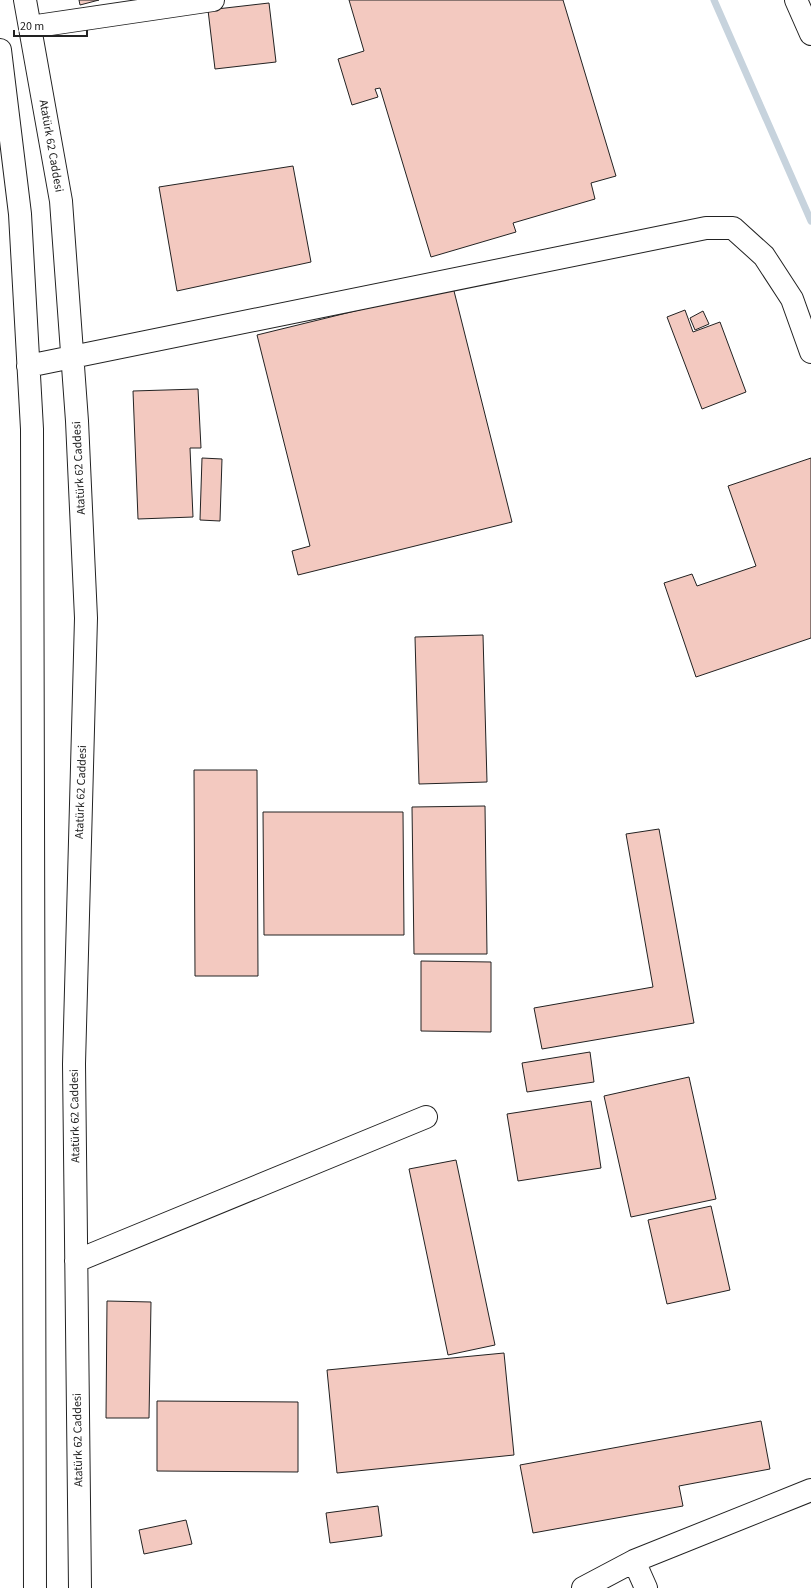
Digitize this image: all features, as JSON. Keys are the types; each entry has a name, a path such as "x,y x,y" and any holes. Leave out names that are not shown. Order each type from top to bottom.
{"street":[{"name":"Atatürk 62 Caddesi","path":"26,0 61,201 73,358 86,618 74,1064 80,1588"},
{"path":"30,27 213,0"},
{"path":"796,0 811,34"},
{"path":"0,50 20,214 32,429 35,1588"},
{"path":"28,366 706,228 733,228 764,256 792,299 811,352"},
{"path":"76,1261 426,1116"},
{"path":"583,1588 634,1561 811,1490"},
{"path":"634,1561 646,1588"}],"building":[{"path":"79,0 99,0 80,5"},
{"path":"349,0 563,0 616,176 591,183 595,199 513,223 516,232 431,257 380,88 375,89 378,97 352,105 338,59 364,51"},
{"path":"269,3 276,62 215,69 208,10"},
{"path":"293,166 311,262 177,291 159,187"},
{"path":"453,287 512,522 298,575 292,551 310,546 257,335"},
{"path":"685,310 693,332 720,322 746,392 702,409 667,317"},
{"path":"703,311 709,324 695,330 690,318"},
{"path":"198,389 201,448 190,448 193,517 138,519 133,391"},
{"path":"202,458 222,459 220,521 200,520"},
{"path":"811,458 811,638 696,677 664,583 692,574 697,586 756,566 728,486"},
{"path":"483,635 487,782 419,784 415,637"},
{"path":"194,770 257,770 258,976 195,976"},
{"path":"485,806 487,954 414,954 412,807"},
{"path":"263,812 403,812 404,935 264,935"},
{"path":"659,829 694,1023 542,1049 534,1008 653,987 626,834"},
{"path":"421,961 491,962 491,1032 421,1031"},
{"path":"590,1052 594,1082 527,1092 522,1063"},
{"path":"689,1077 716,1199 631,1217 604,1096"},
{"path":"591,1101 601,1168 518,1181 507,1114"},
{"path":"456,1160 495,1345 448,1355 409,1169"},
{"path":"711,1206 730,1290 667,1304 648,1220"},
{"path":"107,1301 151,1302 149,1418 106,1418"},
{"path":"504,1353 514,1455 337,1473 327,1370"},
{"path":"157,1401 298,1402 298,1472 157,1471"},
{"path":"761,1421 770,1469 679,1486 683,1506 533,1533 520,1465"},
{"path":"378,1506 382,1536 330,1543 326,1513"},
{"path":"186,1520 192,1544 144,1554 139,1530"}],"waterway":[{"path":"714,0 811,221"}]}
